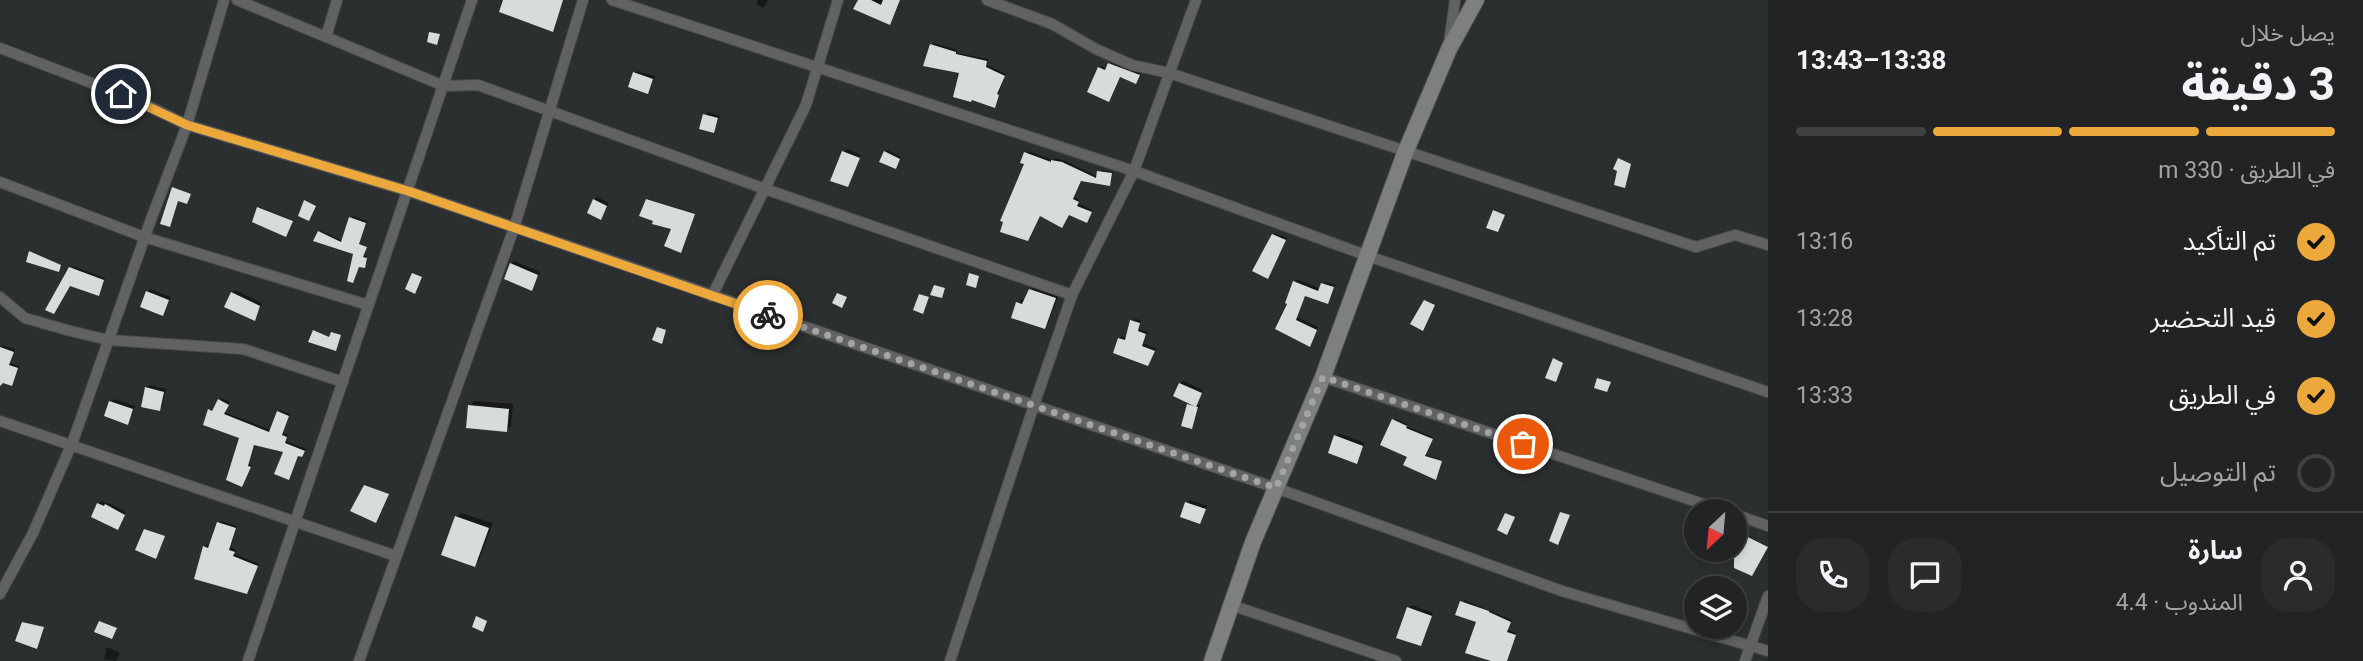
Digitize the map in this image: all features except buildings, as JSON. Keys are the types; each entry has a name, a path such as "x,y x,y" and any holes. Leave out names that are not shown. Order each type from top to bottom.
{"street":[{"path":"0,594 33,533 71,445 144,237 187,125 224,0"},
{"path":"237,0 443,86 478,85 765,189 1072,295"},
{"path":"326,37 337,0"},
{"path":"248,661 472,0"},
{"path":"359,661 514,228 583,0"},
{"path":"612,0 1134,171 1367,256 1768,392"},
{"path":"712,296 806,105 838,0"},
{"path":"987,0 1052,24 1096,49 1132,65 1169,73 1696,247 1735,235 1768,245"},
{"path":"950,661 1072,295 1134,171 1196,0"},
{"path":"1449,49 1455,0"},
{"path":"1212,661 1253,541 1323,377 1405,153 1449,49 1476,0"},
{"path":"0,48 136,100 187,125 408,191 1276,488 1562,591 1768,651"},
{"path":"0,182 144,237 368,305"},
{"path":"0,297 25,318 108,340 243,349 343,382"},
{"path":"1323,377 1688,499"},
{"path":"0,421 396,556"},
{"path":"1747,519 1768,526"},
{"path":"1745,661 1768,596"},
{"path":"1231,606 1396,661"}],"way so far":[{"path":"768,315 1276,488 1323,377 1523,444"}],"route":[{"path":"121,94 187,125 408,191 768,315"}]}
